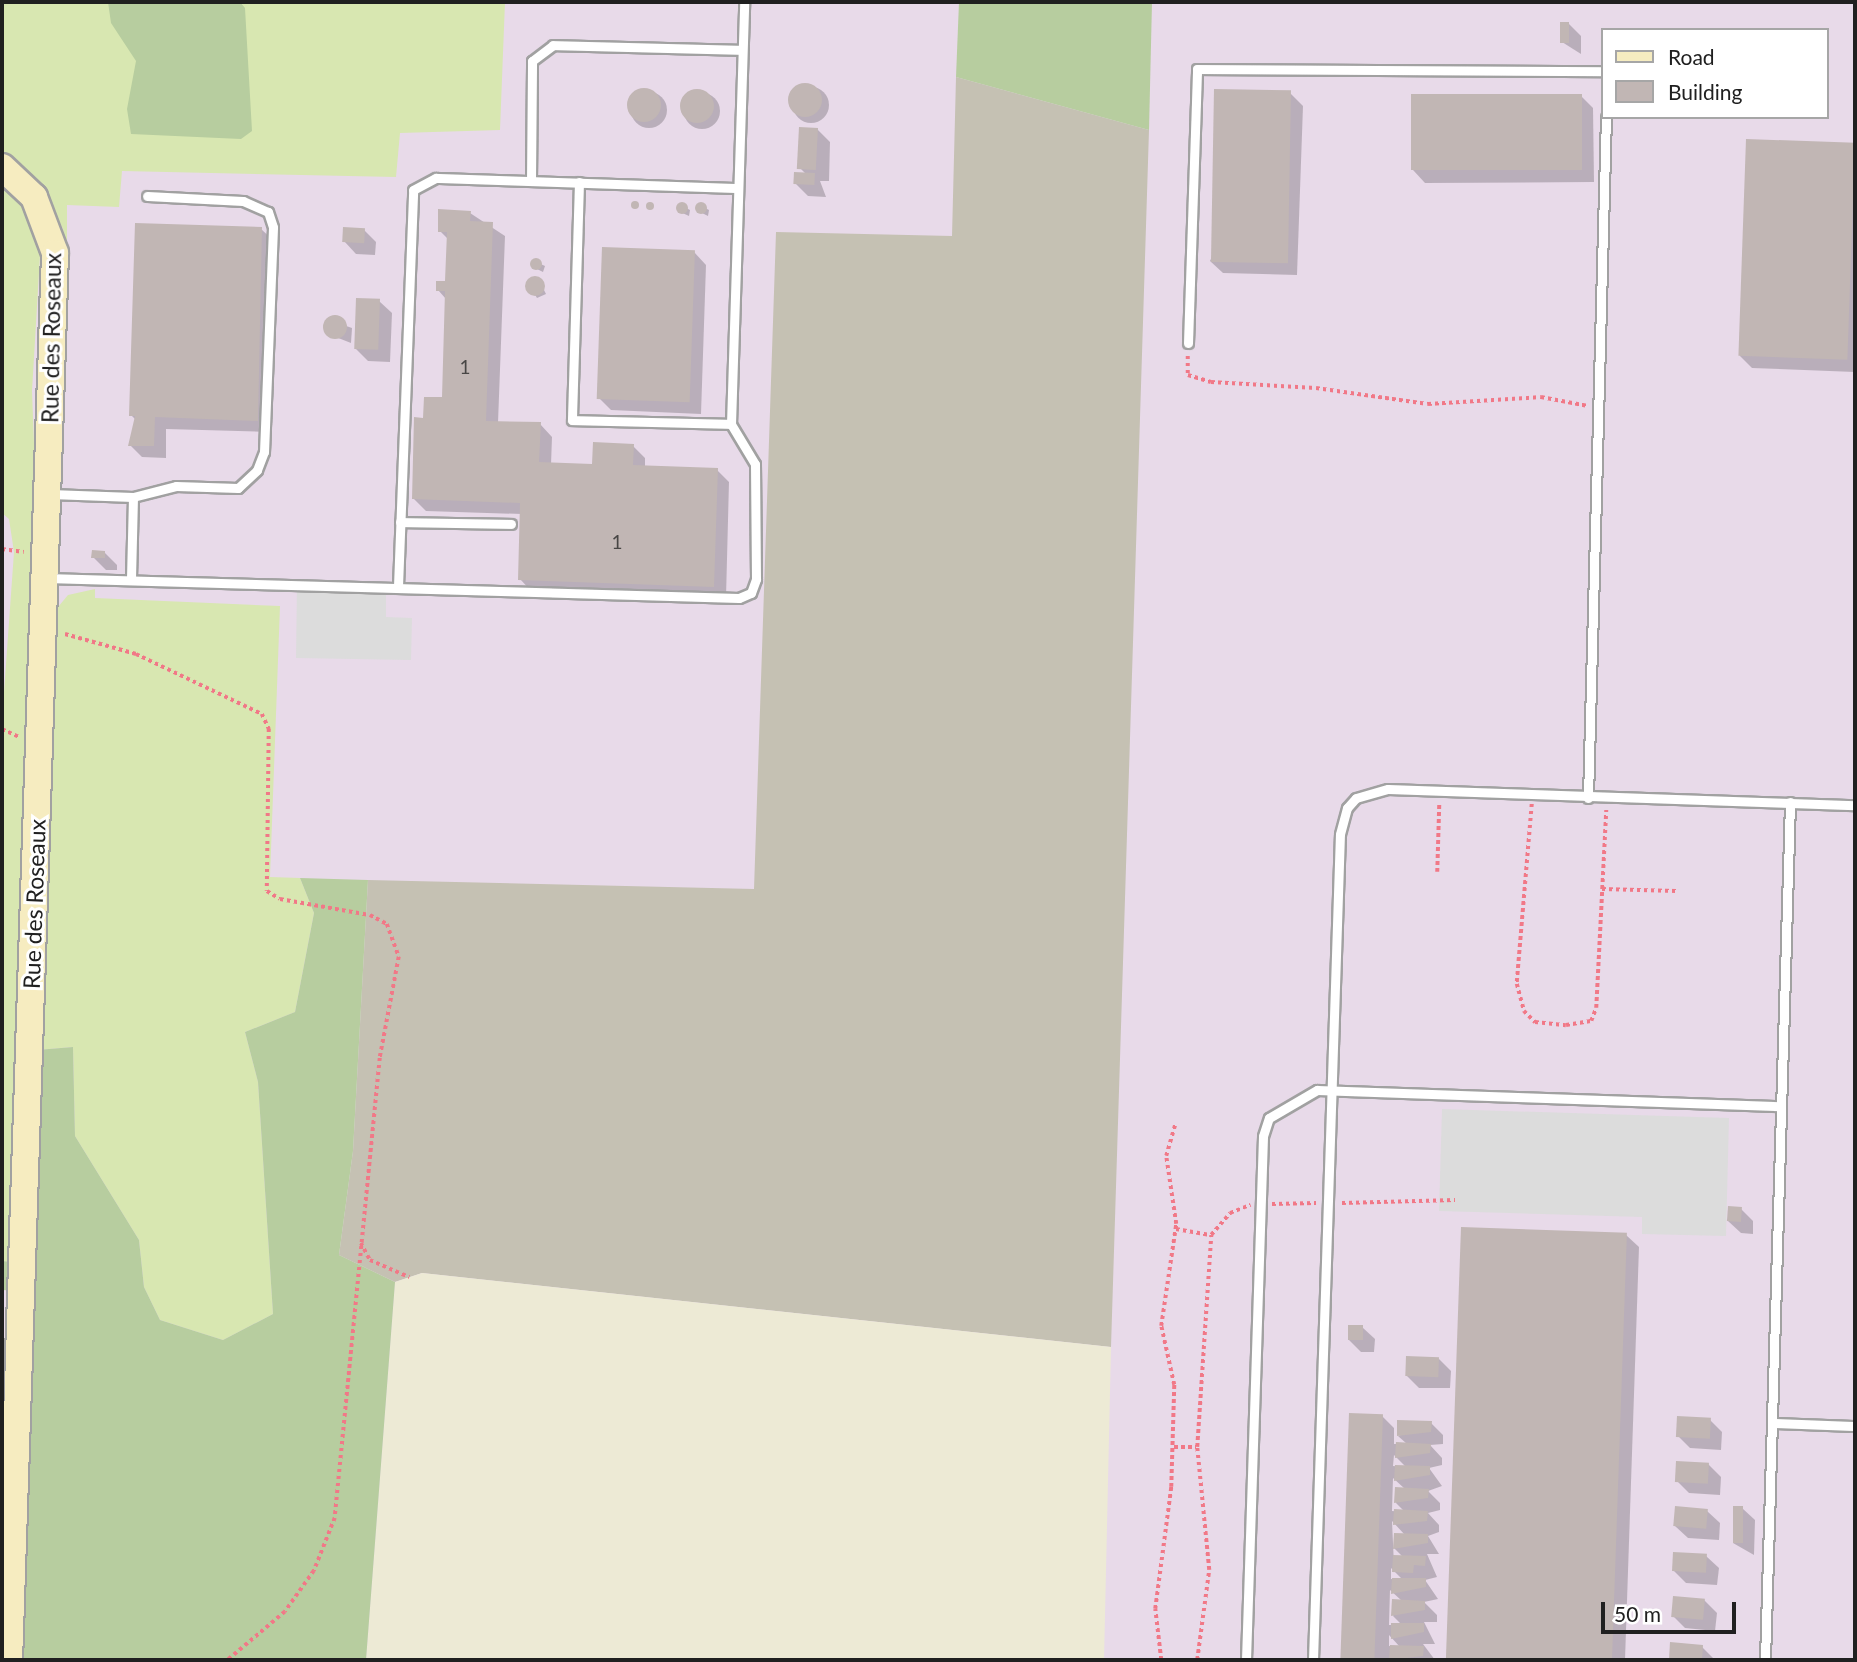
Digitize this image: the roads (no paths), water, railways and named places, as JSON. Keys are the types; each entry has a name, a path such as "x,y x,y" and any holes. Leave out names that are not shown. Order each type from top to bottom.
{"street":[{"name":"Rue des Roseaux","path":"2,167 34,197 55,253 9,1660"}],"lane":[{"path":"44,578 398,586 739,598 751,593 755,464 731,424 744,2"},
{"path":"531,181 532,61 552,46 742,50"},
{"path":"1188,343 1197,69 1602,71"},
{"path":"1588,798 1606,119"},
{"path":"398,586 413,190 436,178 738,188"},
{"path":"579,182 572,420 731,424"},
{"path":"48,494 133,497 176,486 238,488 257,470 264,452 273,227 268,212 243,201 147,196"},
{"path":"131,579 133,497"},
{"path":"400,522 510,524"},
{"path":"1313,1660 1340,834 1347,808 1379,790 1855,804"},
{"path":"1765,1660 1790,802"},
{"path":"1246,1660 1263,1136 1281,1107 1307,1092 1332,1090 1780,1106"},
{"path":"1773,1423 1855,1426"}]}
